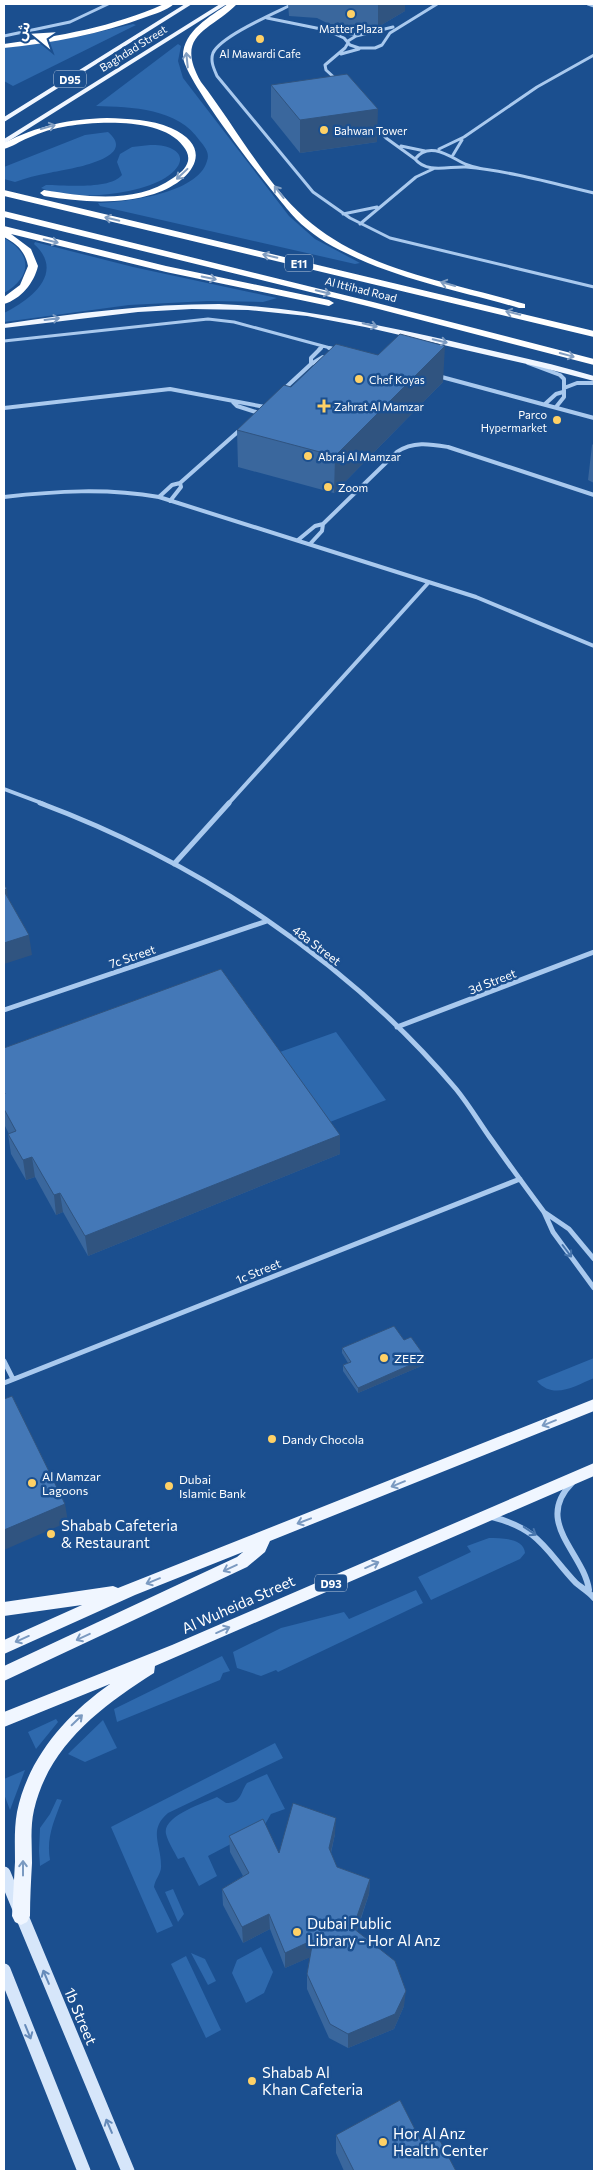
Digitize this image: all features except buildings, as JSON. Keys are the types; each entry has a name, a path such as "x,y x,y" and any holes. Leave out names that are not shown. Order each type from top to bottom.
{"highway":[{"path":"16,44 111,22 158,4"},
{"path":"4,46 51,40 100,29 141,16 170,4"},
{"path":"233,4 210,19 193,36 186,52 188,67 197,84 301,218 326,238 358,255 399,270 516,304 594,333"},
{"path":"4,146 30,133 52,126 77,121 116,120 140,123 170,132 188,146 192,157 189,168 179,178 158,189 130,196 85,199 4,188"},
{"name":"Al Ittihad Road","path":"4,193 594,333"},
{"name":"Al Ittihad Road","path":"4,214 594,362"},
{"path":"4,229 166,269 426,324 494,336"},
{"path":"4,234 20,242 28,250 34,266 26,284 4,301"}],"main road":[{"name":"Baghdad Street","path":"4,120 189,4"},
{"name":"Baghdad Street","path":"4,142 224,4"},
{"path":"4,326 152,308 247,307 331,317 523,361 594,381"},
{"path":"4,1647 130,1590 594,1405"},
{"name":"Al Wuheida Street","path":"4,1719 178,1650 590,1471"},
{"path":"4,1674 242,1562 260,1547 264,1536"},
{"path":"4,1609 130,1590"},
{"path":"20,1916 23,1872 22,1841 26,1811 36,1782 49,1755 66,1730 87,1710 111,1691 178,1650"}],"street":[{"path":"4,36 68,24 91,15 108,4"},
{"path":"294,4 223,41 213,54 213,68 217,76 305,185 321,200 360,224 408,244 594,287"},
{"path":"267,18 358,35 386,31 437,4"},
{"path":"588,4 594,6"},
{"path":"275,14 297,23"},
{"path":"335,56 382,45 383,38 403,23"},
{"path":"326,30 354,47 364,48"},
{"path":"367,34 378,36"},
{"path":"343,87 325,68 328,61 358,35"},
{"path":"396,145 426,151 436,150 464,137 537,87 594,55"},
{"path":"372,121 386,138 415,159 418,168 416,177"},
{"path":"453,155 464,137"},
{"path":"436,150 453,155 457,160 483,170"},
{"path":"415,159 426,151"},
{"path":"448,167 457,160"},
{"path":"418,168 448,167 483,170 594,193"},
{"path":"360,224 416,177 436,168"},
{"path":"343,214 380,206"},
{"path":"4,341 208,319 234,322 342,351"},
{"path":"311,364 311,358 322,346"},
{"path":"278,395 311,364 318,362 333,349"},
{"path":"523,361 560,375 566,384 563,390 563,398 556,407"},
{"path":"437,376 594,418"},
{"path":"545,404 556,394 577,383 594,381"},
{"path":"4,408 170,390 196,392 233,402 265,407"},
{"path":"252,419 271,401"},
{"path":"233,402 237,406 259,413"},
{"path":"159,497 172,485 180,483 245,425"},
{"path":"298,540 315,526 323,524 397,452 404,447 420,443 448,446 594,495"},
{"path":"170,501 179,490 180,483"},
{"path":"4,497 53,490 96,489 125,491 159,497 429,582 520,614 594,646"},
{"path":"310,544 322,532 323,524"},
{"path":"174,864 429,582"},
{"name":"48a Street","path":"4,790 96,825 174,864 268,921 334,970 397,1027 454,1087 544,1212 553,1232 594,1288"},
{"name":"7c Street","path":"4,1010 268,921"},
{"name":"3d Street","path":"397,1027 594,952"},
{"name":"1c Street","path":"4,1383 520,1179"},
{"name":"48a Street","path":"544,1212 569,1229 594,1259"},
{"path":"4,1360 14,1380"},
{"path":"590,1471 569,1486 562,1498 558,1512 563,1540 588,1580 589,1590 594,1598"},
{"path":"484,1516 504,1519 523,1526 539,1537 574,1581 589,1590"},
{"name":"1b Street","path":"4,1873 20,1916 128,2171"},
{"path":"4,1970 84,2171"}],"shaded area":[{"path":"133,24 136,25 13,86 4,81 4,48 81,36"},
{"path":"178,44 181,46 178,61 183,78 289,216 315,239 360,263 355,264 100,206 98,203 142,198 176,189 201,172 207,161 207,153 204,146 191,130 180,122 153,111 96,106"},
{"path":"108,132 115,142 115,150 96,162 15,182 4,179 4,167 85,135"},
{"path":"150,145 168,147 178,154 180,159 179,165 174,171 153,184 138,189 104,195 69,195 41,188 46,185 97,185 116,180 122,175 117,162 120,154 132,147"},
{"path":"4,238 20,251 24,258 25,266 20,280 4,293"},
{"path":"35,242 133,267 277,298 263,302 208,301 129,305 4,322 4,313 33,293 41,284 45,275 46,265 43,255 34,244"},
{"path":"336,1032 386,1100 330,1122 280,1052"},
{"path":"594,1358 594,1378 579,1385 557,1391 543,1387 537,1381"},
{"path":"489,1538 511,1540 521,1544 525,1553 520,1559 431,1600 418,1577 471,1552 467,1546"},
{"path":"416,1590 423,1603 278,1672 276,1670 261,1676 237,1668 233,1652 281,1628 344,1612 349,1619"},
{"path":"222,1656 230,1671 223,1673 220,1680 117,1722 114,1709"},
{"path":"56,1719 58,1722 36,1749 28,1732"},
{"path":"103,1720 117,1748 85,1762 68,1754"},
{"path":"275,1743 283,1758 168,1813 158,1825 157,1838 161,1868 154,1887 173,1926 157,1933 111,1827"},
{"path":"25,1770 10,1810 4,1794 4,1779"},
{"path":"267,1774 285,1809 271,1814 264,1826 208,1856 217,1876 199,1886 184,1857 178,1859 167,1837 167,1827 170,1821 185,1811 217,1797 226,1803 231,1803 240,1797 247,1783"},
{"path":"57,1799 62,1800 50,1837 50,1860 40,1866 40,1828 50,1814"},
{"path":"173,1889 184,1914 178,1922 165,1892"},
{"path":"261,1947 273,1972 264,1993 246,2003 232,1973 237,1960"},
{"path":"191,1953 205,1959 216,1981 208,1985"},
{"path":"186,1956 221,2030 206,2038 171,1964"}],"place":[{"name":"Matter Plaza","path":"351,14"},
{"name":"Al Mawardi Cafe","path":"260,39"},
{"name":"Bahwan Tower","path":"324,130"},
{"name":"Chef Koyas","path":"359,379"},
{"name":"Zahrat Al Mamzar","path":"324,406"},
{"name":"Parco Hypermarket","path":"557,420"},
{"name":"Abraj Al Mamzar","path":"308,456"},
{"name":"Zoom","path":"328,487"},
{"name":"ZEEZ","path":"384,1358"},
{"name":"Dandy Chocola","path":"272,1439"},
{"name":"Al Mamzar Lagoons","path":"32,1483"},
{"name":"Dubai Islamic Bank","path":"169,1486"},
{"name":"Shabab Cafeteria & Restaurant","path":"51,1534"},
{"name":"Dubai Public Library - Hor Al Anz","path":"297,1932"},
{"name":"Shabab Al Khan Cafeteria","path":"252,2081"},
{"name":"Hor Al Anz Health Center","path":"383,2142"}]}
